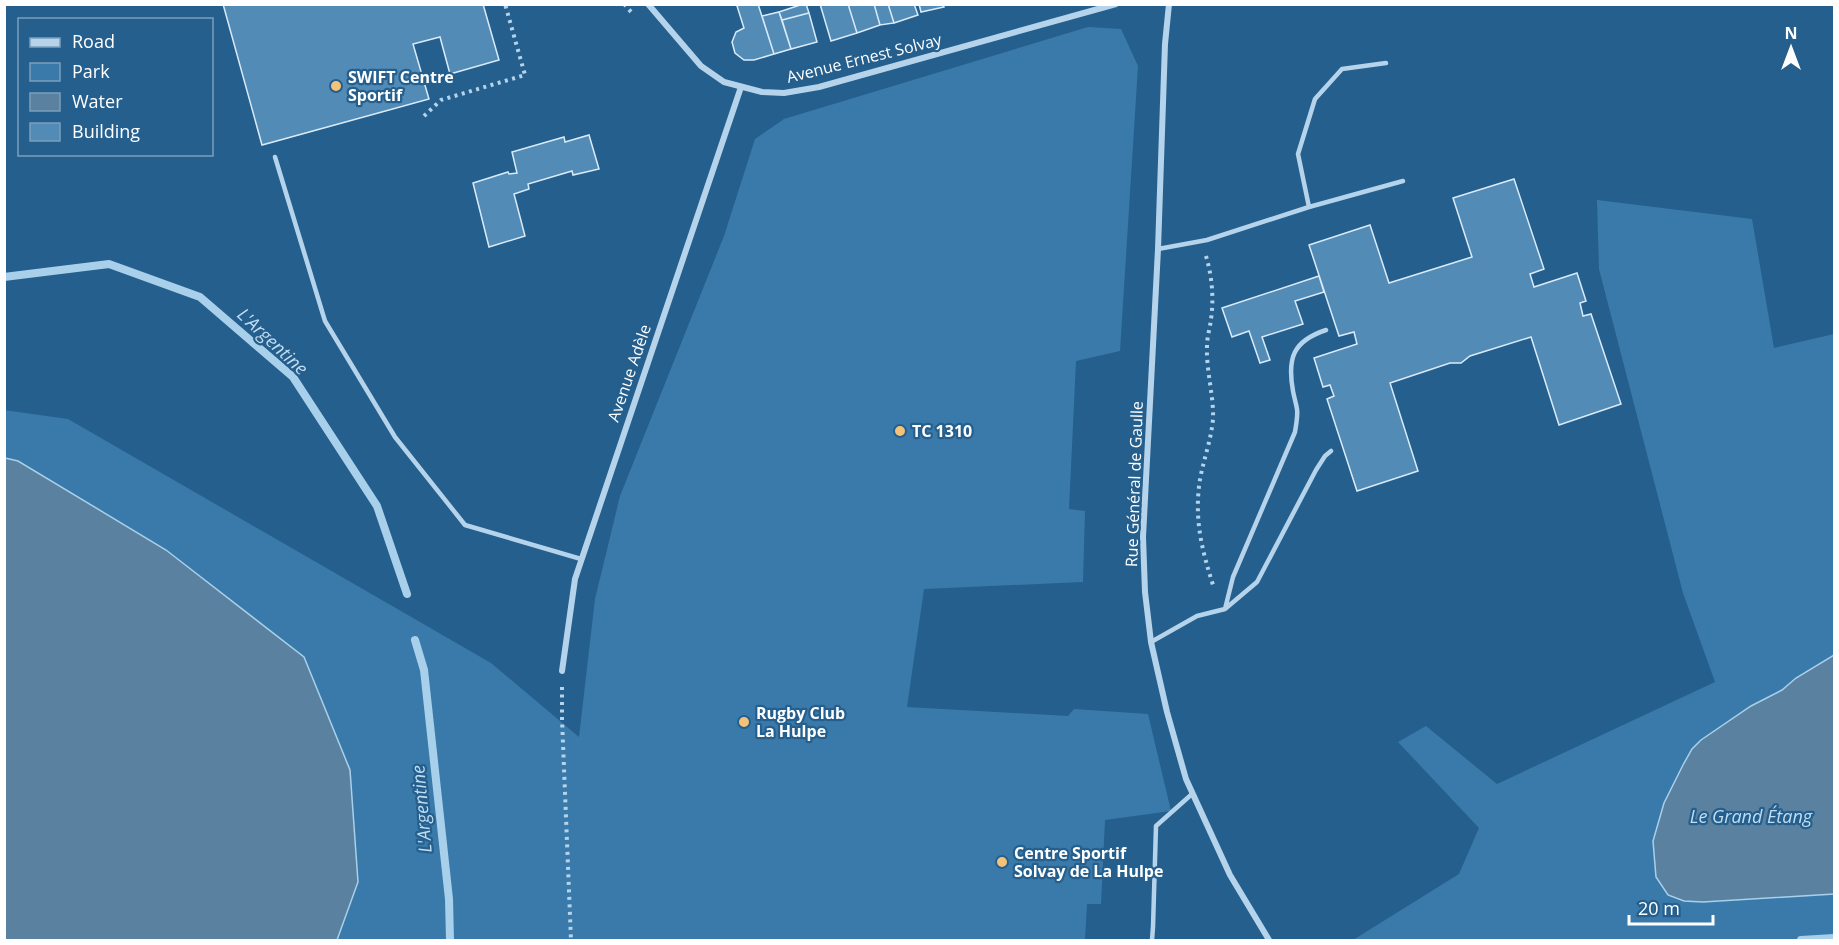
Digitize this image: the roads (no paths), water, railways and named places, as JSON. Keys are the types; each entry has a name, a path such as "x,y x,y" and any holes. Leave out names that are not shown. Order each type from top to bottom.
{"street":[{"name":"Avenue Ernest Solvay","path":"648,4 701,66 723,82 762,92 784,93 819,87 1116,4"},
{"name":"Rue Général de Gaulle","path":"1169,4 1165,44 1158,249 1143,537 1145,592 1151,642 1167,712 1192,794 1230,875 1269,940"},
{"name":"Avenue Adèle","path":"562,672 580,559 741,87"}],"lane":[{"path":"1309,207 1298,154 1315,99 1342,69 1386,63"},
{"path":"275,157 325,321 395,437 465,525 580,559"},
{"path":"1158,249 1201,241 1403,180"},
{"path":"1225,609 1233,577 1295,432 1298,411 1293,391 1292,357 1300,343 1312,334 1326,330"},
{"path":"1151,642 1197,616 1225,609 1257,582 1316,470 1331,451"},
{"path":"1152,940 1156,826 1192,794"}],"water":[{"path":"5,458 18,461 166,550 304,657 350,770 358,882 337,940 5,940"},
{"name":"Le Grand Étang","path":"1834,655 1834,894 1703,902 1684,901 1668,895 1656,877 1653,841 1664,803 1692,749 1701,740 1751,706 1782,690 1796,678"}],"waterway":[{"name":"L'Argentine","path":"4,277 109,264 200,297 293,377 377,506 407,594"},
{"name":"L'Argentine","path":"415,640 424,670 449,899 450,940"},
{"name":"L'Argentine","path":"1801,940 1834,938"}],"place":[{"name":"SWIFT Centre Sportif","path":"336,86"},
{"name":"TC 1310","path":"900,431"},
{"name":"Rugby Club La Hulpe","path":"744,722"},
{"name":"Centre Sportif Solvay de La Hulpe","path":"1002,862"}]}
